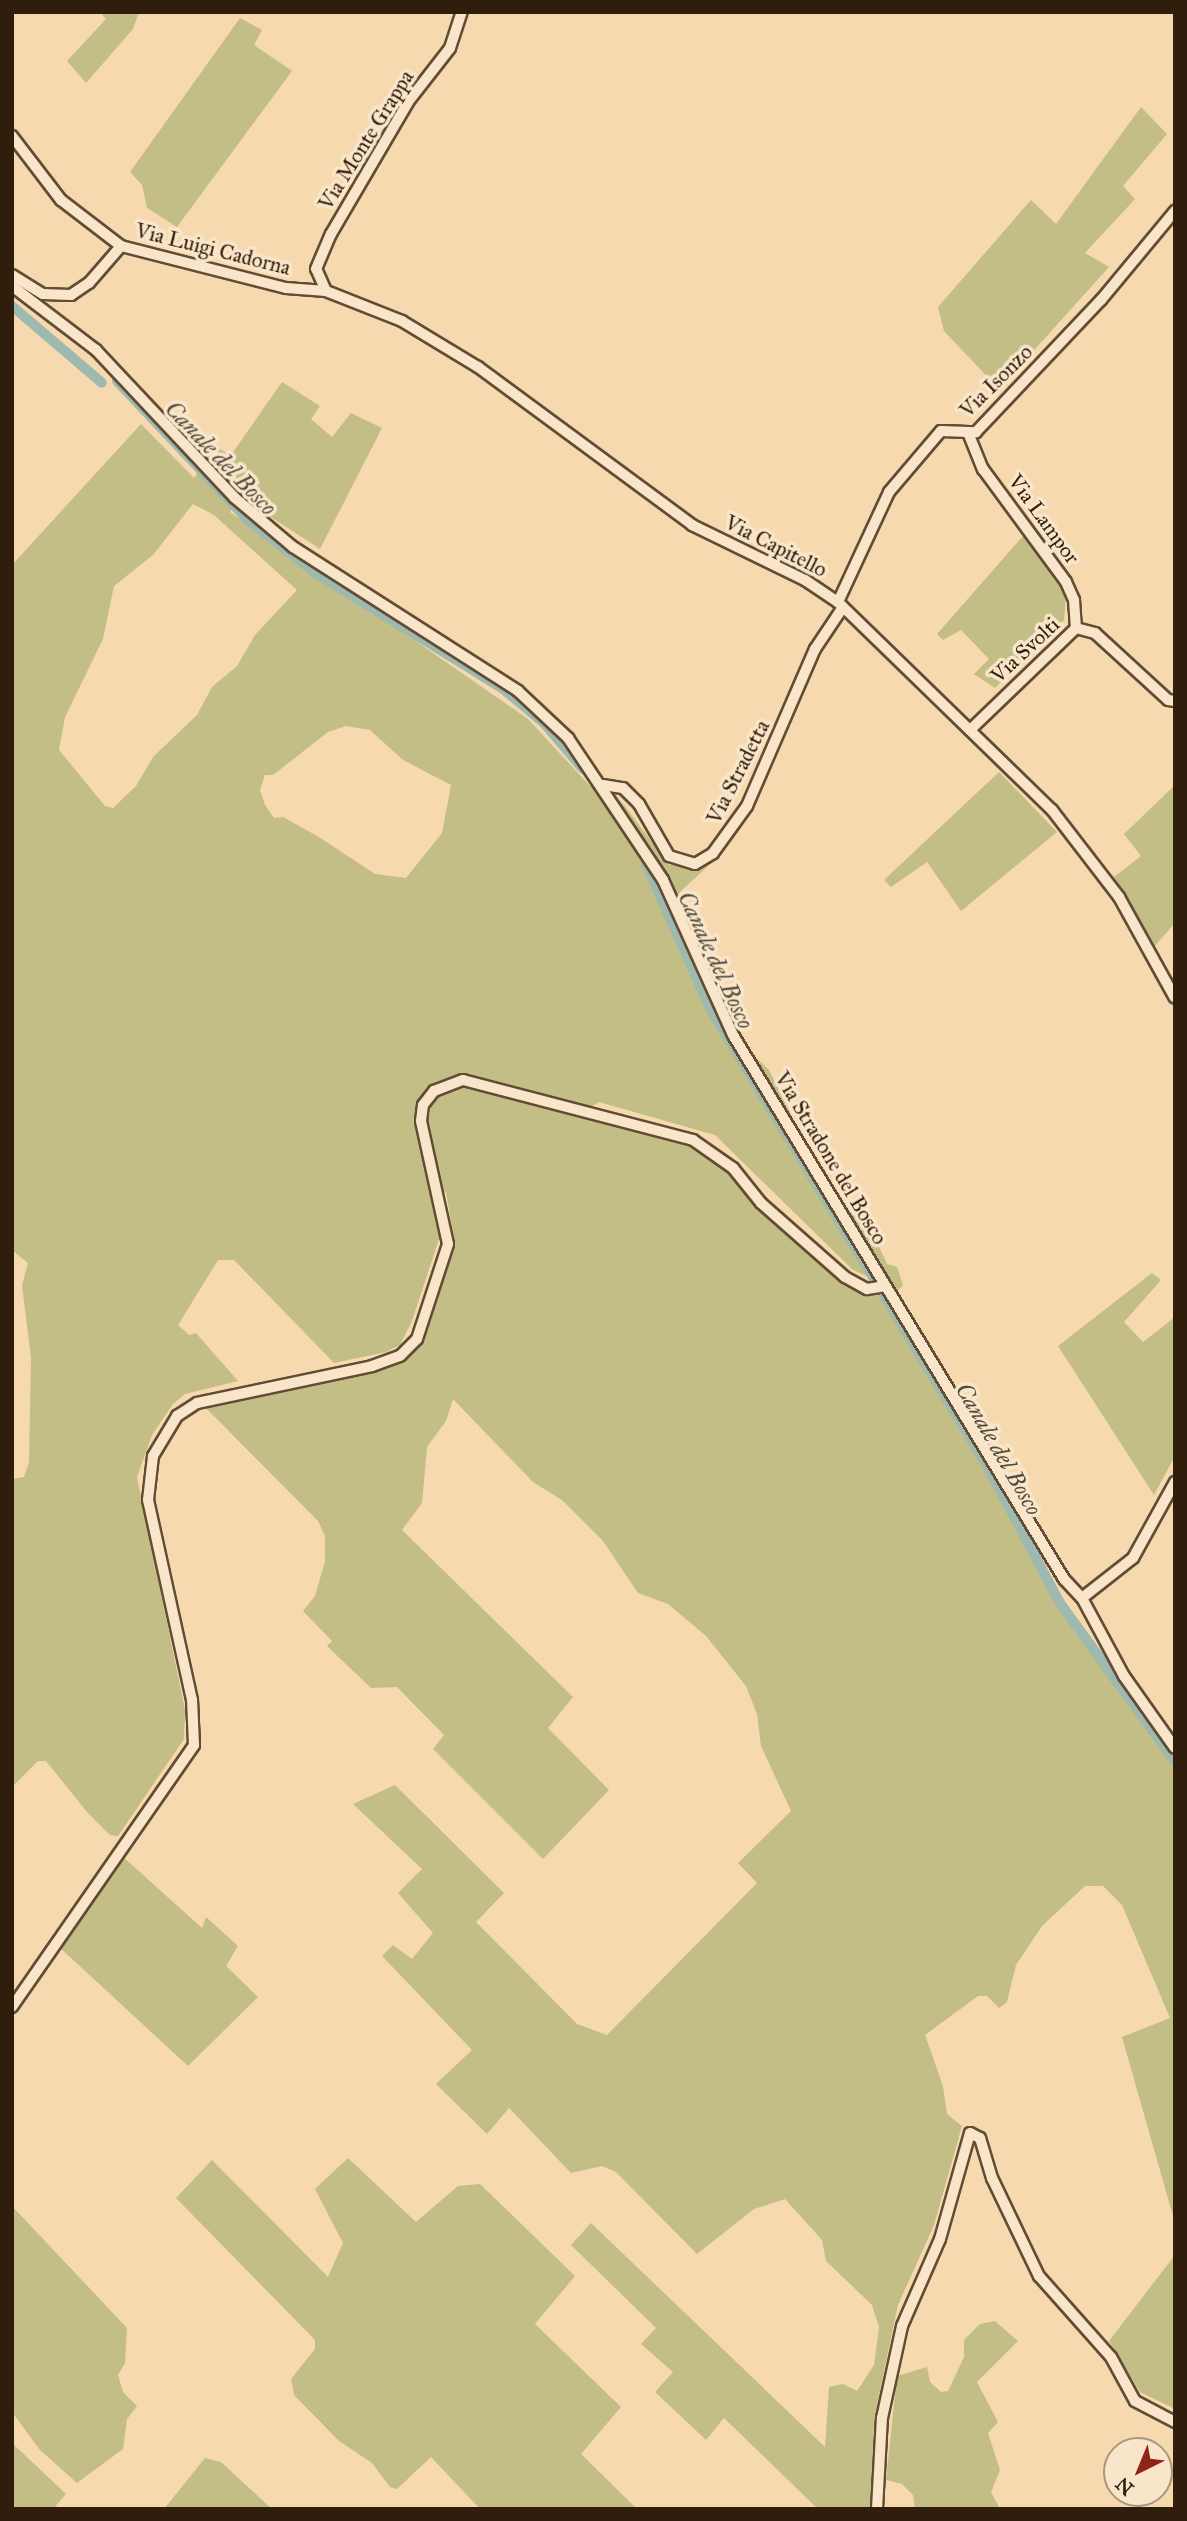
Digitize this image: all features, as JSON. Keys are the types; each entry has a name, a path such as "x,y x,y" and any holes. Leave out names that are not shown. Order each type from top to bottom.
{"street":[{"name":"Via Monte Grappa","path":"326,291 316,269 331,234 408,102 450,48 462,12"},
{"name":"Via Luigi Cadorna","path":"12,136 61,200 121,246 286,288 326,291"},
{"name":"Via Isonzo","path":"841,605 889,492 941,431 969,436 1101,300 1175,211"},
{"path":"12,275 43,294 71,295 89,283 121,246"},
{"name":"Via Stradone del Bosco","path":"12,286 96,349 258,519 327,571 518,691 569,738 603,785 663,880 733,1035 882,1288 1064,1579 1082,1598 1124,1676 1175,1748"},
{"name":"Via Capitello","path":"326,291 432,337 692,525 805,580 841,605 1052,810 1092,861 1174,992"},
{"name":"Via Lampor","path":"969,436 984,470 1066,583 1074,600 1076,628"},
{"name":"Via Stradetta","path":"603,785 623,788 641,807 659,845 682,862 695,864 713,853 735,824 777,743 815,649 841,605"},
{"name":"Via Svolti","path":"970,730 1076,628 1095,633 1168,700 1175,701"},
{"path":"12,2007 194,1745 192,1700 148,1500 153,1457 177,1416 197,1403 361,1368 411,1347 448,1244 421,1121 423,1105 434,1091 463,1080 693,1140 733,1168 761,1203 845,1277 882,1288"},
{"path":"1082,1598 1133,1558 1175,1482"},
{"path":"877,2509 882,2417 902,2326 940,2239 970,2133 980,2138 992,2178 1040,2276 1111,2357 1135,2401 1175,2422"}],"shaded area":[{"path":"100,12 139,12 133,29 86,83 67,61 106,19"},
{"path":"240,18 262,30 254,45 292,71 177,227 147,208 142,185 130,172"},
{"path":"1141,107 1167,134 1123,186 1135,199 1085,253 1109,267 999,389 944,331 938,307 1031,200 1056,224"},
{"path":"282,382 320,406 311,419 332,437 351,413 382,428 320,549 240,497 230,512 528,719 590,786 613,794 624,805 669,865 692,866 714,841 721,854 680,892 679,900 716,992 752,1054 769,1070 814,1162 840,1201 874,1236 887,1264 897,1267 903,1285 898,1290 853,1270 715,1135 599,1102 583,1112 707,1148 835,1275 887,1299 1016,1517 1067,1618 1175,1767 1175,2223 1122,2037 1170,2018 1122,1905 1103,1886 1085,1886 1042,1926 1016,1965 1007,2002 999,2008 987,1996 978,1996 925,2035 943,2086 947,2114 962,2126 934,2225 898,2305 874,2418 871,2509 818,2509 724,2418 706,2440 655,2392 673,2372 641,2344 656,2328 571,2245 591,2223 825,2447 829,2387 843,2384 857,2391 874,2365 879,2327 872,2305 826,2261 822,2240 785,2199 754,2209 697,2254 616,2172 602,2166 571,2173 509,2108 487,2134 436,2084 472,2050 382,1956 393,1945 412,1959 433,1933 398,1893 422,1869 353,1804 395,1785 504,1893 476,1922 577,2024 607,2035 757,1883 738,1863 791,1811 761,1746 757,1714 746,1686 706,1636 668,1604 638,1593 603,1541 562,1500 533,1482 453,1399 446,1421 427,1447 422,1503 402,1530 573,1697 548,1728 609,1790 543,1859 433,1749 444,1735 397,1687 371,1688 327,1646 332,1641 303,1611 315,1596 325,1561 325,1536 318,1521 202,1404 390,1367 411,1356 426,1326 454,1239 446,1192 433,1200 440,1236 412,1321 400,1345 386,1352 334,1363 234,1260 218,1260 178,1325 189,1335 196,1333 238,1381 185,1394 173,1404 152,1435 137,1477 185,1710 184,1739 118,1836 110,1835 87,1812 46,1761 38,1761 12,1787 12,1479 24,1477 29,1462 31,1358 22,1285 28,1263 12,1250 12,565 141,424 194,478 215,447 231,455","holes":["193,504 214,515 297,590 255,635 237,666 212,687 197,715 153,757 136,786 113,808 105,806 59,750 65,717 103,639 114,586 153,555","346,726 370,730 403,760 451,785 442,833 406,878 375,874 283,817 274,818 265,805 260,790 265,775 273,775 328,732"]},
{"path":"1024,535 1066,596 1064,620 995,688 974,674 989,659 961,630 943,640 937,634"},
{"path":"999,772 1057,832 961,911 927,862 891,887 884,880"},
{"path":"1175,785 1175,923 1154,947 1114,877 1141,856 1124,834"},
{"path":"1152,1273 1161,1280 1124,1322 1143,1342 1175,1317 1175,1456 1154,1495 1058,1346"},
{"path":"122,1856 202,1928 206,1917 238,1946 226,1966 258,1997 188,2066 57,1945"},
{"path":"348,2158 416,2222 458,2186 480,2184 575,2276 535,2324 621,2407 581,2454 637,2509 480,2509 431,2457 397,2489 390,2487 372,2463 339,2441 294,2395 291,2379 315,2349 315,2340 176,2198 212,2160 328,2277 343,2243 315,2189"},
{"path":"12,2206 127,2328 125,2363 118,2375 123,2392 137,2406 127,2419 123,2449 77,2483 40,2450 12,2412"},
{"path":"1175,2255 1175,2409 1140,2392 1109,2341"},
{"path":"995,2321 1018,2341 977,2382 998,2422 988,2433 1000,2470 991,2492 1000,2509 915,2509 913,2495 902,2484 886,2480 897,2376 927,2367 930,2382 941,2392 948,2391 964,2357 964,2340 980,2324"},
{"path":"12,2443 66,2494 53,2509 12,2509"},
{"path":"205,2458 221,2462 272,2509 164,2509"}],"waterway":[{"name":"Canale del Bosco","path":"12,306 102,383"},
{"name":"Canale del Bosco","path":"117,381 247,519 314,572 502,688 544,723 583,769"},
{"name":"Canale del Bosco","path":"646,864 711,1010 985,1462 1060,1603 1175,1761"}]}
